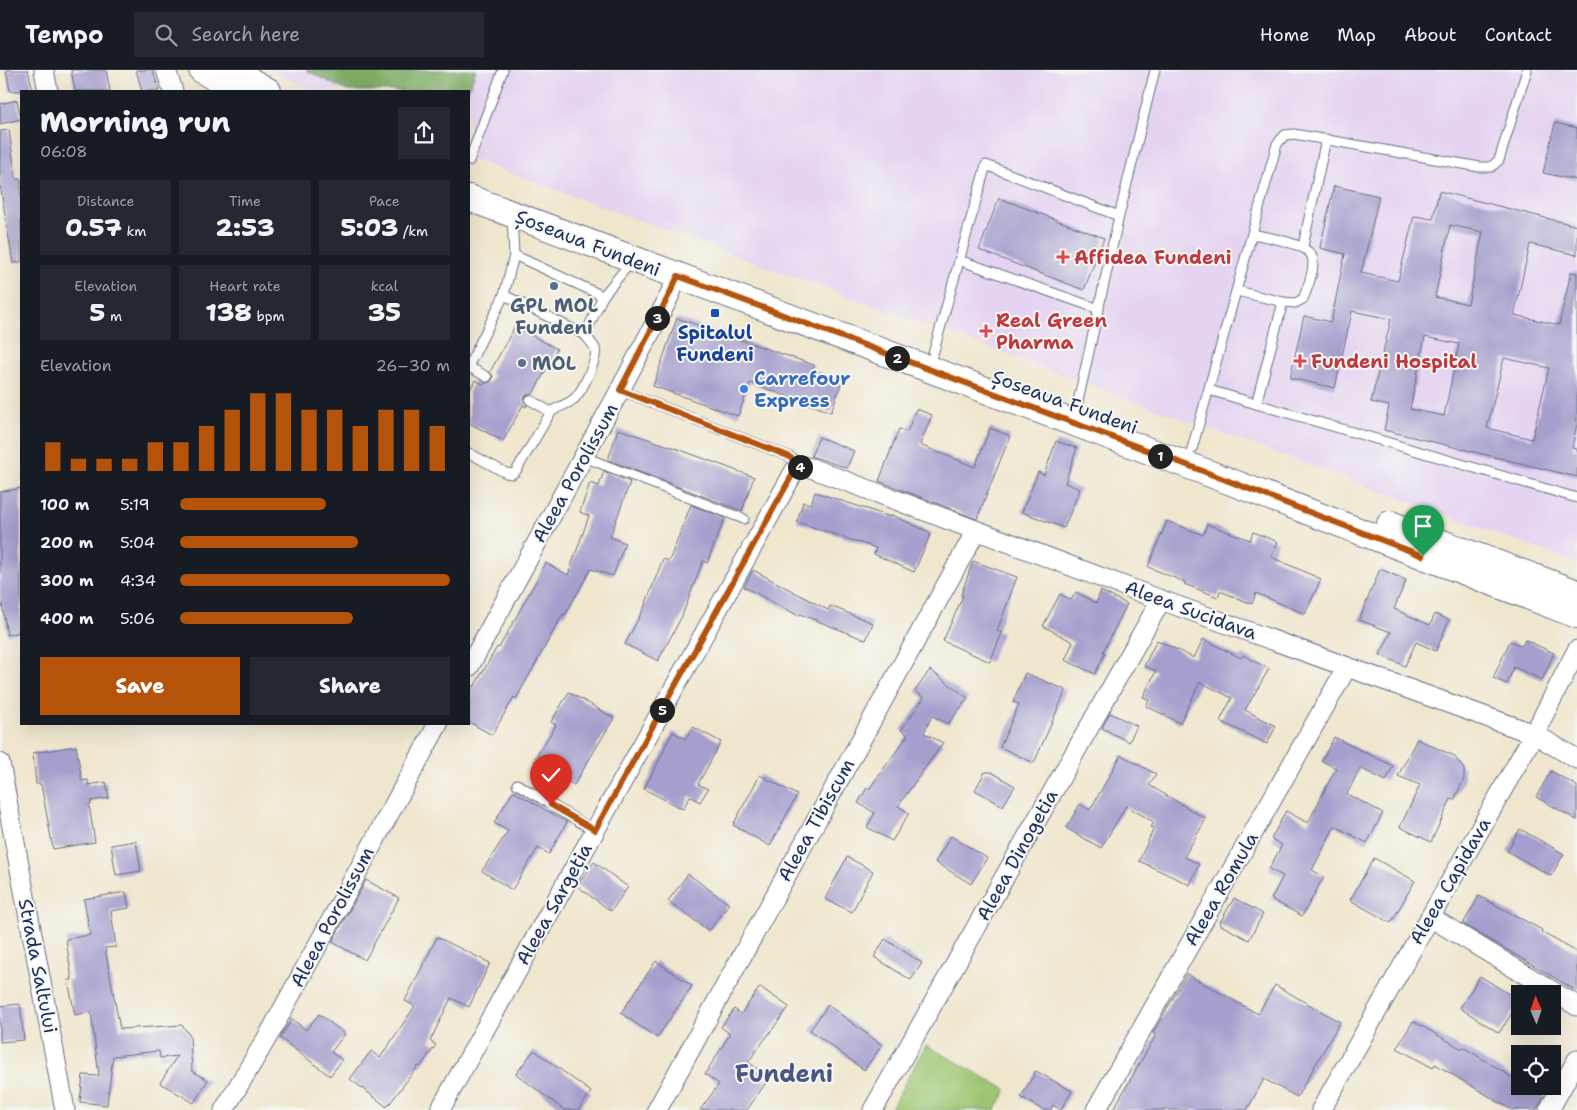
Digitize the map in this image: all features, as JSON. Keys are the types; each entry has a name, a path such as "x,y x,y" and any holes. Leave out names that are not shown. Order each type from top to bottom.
{"main road":[{"path":"202,70 235,90"},
{"path":"231,70 266,90"},
{"name":"Șoseaua Fundeni","path":"470,181 1577,593"},
{"name":"Șoseaua Fundeni","path":"470,198 1180,463 1577,615"}],"street":[{"path":"44,70 48,90"},
{"path":"166,70 173,90"},
{"name":"Aleea Porolissum","path":"470,665 620,390 678,276"},
{"name":"Aleea Sucidava","path":"802,466 1161,600 1534,734 1577,759"},
{"name":"Aleea Sargeția","path":"440,1110 795,470 802,466"},
{"name":"Aleea Tibiscum","path":"656,1110 976,531"},
{"name":"Aleea Dinogetia","path":"873,1110 1161,600"},
{"name":"Aleea Capidava","path":"1321,1110 1534,734 1577,650"},
{"name":"Aleea Romula","path":"1096,1110 1347,667"},
{"name":"Aleea Porolissum","path":"224,1110 271,1030 437,725"},
{"name":"Strada Saltului","path":"0,763 65,1110"},
{"path":"1430,917 1577,1006"},
{"path":"1549,1110 1577,1060"}],"lane":[{"path":"470,158 503,70"},
{"path":"1077,406 1155,70"},
{"path":"1192,449 1277,144 1285,135 1294,134 1480,167 1491,167 1499,160 1527,70"},
{"path":"1303,246 1326,139"},
{"path":"933,354 986,165 1120,216"},
{"path":"470,364 504,295 514,255 512,214"},
{"path":"1237,291 1295,303 1303,299 1313,268 1313,258 1303,246 1252,234"},
{"path":"514,255 603,296"},
{"path":"584,335 603,296 632,260"},
{"path":"959,260 1098,309"},
{"path":"470,454 506,473 512,474 516,471 552,412 577,396 594,363 595,349 584,335 504,295"},
{"path":"1256,404 1283,302"},
{"path":"470,367 487,377"},
{"path":"620,390 788,456 802,466"},
{"path":"1208,390 1577,498"},
{"path":"530,400 552,412"},
{"path":"584,457 744,519"},
{"path":"516,784 595,830"}],"shaded area":[{"name":"Fundeni Hospital","path":"270,70 1577,70 1577,563 470,158 470,90 311,90"}],"green space":[{"path":"306,70 476,70 468,90 345,90"},
{"path":"926,1045 1007,1090 995,1110 890,1110"}],"building":[{"path":"6,70 28,70 33,90 10,91"},
{"path":"71,70 106,70 110,90 75,90"},
{"path":"136,70 153,70 159,90 142,90"},
{"path":"17,100 20,119 0,124 0,104"},
{"path":"1555,123 1577,128 1577,180 1543,173"},
{"path":"9,130 16,179 20,179 20,262 13,263 0,184 0,131"},
{"path":"1334,186 1379,196 1361,273 1398,281 1414,216 1433,219 1439,191 1577,226 1577,255 1530,244 1514,315 1559,325 1571,272 1577,273 1577,424 1572,448 1577,449 1577,477 1384,430 1389,406 1371,402 1391,319 1352,311 1335,388 1290,378 1304,316 1331,322 1345,254 1320,248","holes":["1450,225 1483,232 1468,304 1435,297","1425,337 1459,344 1444,416 1410,409","1504,358 1549,368 1532,439 1487,428"]},
{"path":"999,198 1104,238 1084,290 979,250"},
{"path":"677,318 814,365 812,370 842,381 831,412 750,383 738,416 653,386"},
{"name":"MOL","path":"515,326 557,349 533,394 527,394 525,397 526,407 523,405 503,441 470,424 470,390 475,380 483,384 492,380 493,376 490,372"},
{"path":"916,409 932,415 920,445 975,467 990,428 1010,436 977,519 879,481 899,429 907,432"},
{"path":"618,429 754,477 742,511 608,460"},
{"path":"819,437 854,451 847,468 811,456"},
{"path":"1056,441 1077,448 1065,483 1080,489 1064,528 1022,512 1038,472 1044,475"},
{"path":"604,471 630,482 610,537 625,543 613,576 591,569 565,615 563,614 516,699 514,697 492,735 470,723 470,685 474,687 497,647 499,648 546,563 568,575 589,516 580,512 590,483 599,486"},
{"path":"20,488 20,632 7,635 2,604 0,604 0,492"},
{"path":"815,492 891,517 892,515 931,533 914,572 874,554 876,548 797,522 803,502 811,504"},
{"path":"691,505 725,518 707,563 703,561 682,616 658,661 625,644 644,608 663,559 669,561"},
{"path":"1167,521 1203,535 1207,524 1250,540 1253,532 1278,542 1271,557 1321,579 1305,614 1256,593 1252,604 1220,591 1218,597 1148,567"},
{"path":"973,561 1017,577 997,631 1002,633 990,662 943,641 963,596 961,595"},
{"path":"1380,569 1406,580 1394,609 1430,625 1435,614 1449,620 1436,651 1416,642 1405,666 1380,655 1391,632 1359,620"},
{"path":"753,570 828,610 830,606 873,623 866,640 800,614 799,616 744,587"},
{"path":"1101,591 1127,604 1103,652 1105,653 1095,674 1065,660 1073,642 1043,626 1060,594 1071,600 1076,592 1096,603"},
{"path":"1203,639 1241,658 1243,655 1269,669 1245,710 1276,726 1267,744 1220,721 1232,698 1200,682 1180,723 1146,706 1149,700 1143,697 1156,671 1144,666 1157,640 1194,658"},
{"path":"1525,640 1554,653 1542,680 1514,667 1507,684 1493,678 1510,641 1522,646"},
{"path":"930,670 968,698 948,724 932,716 924,733 943,743 898,806 909,813 892,841 867,827 875,813 858,803 867,788 869,789 908,735 901,730 924,698 915,691"},
{"path":"1025,673 1066,690 1034,763 1000,747 1019,704 1013,702"},
{"path":"569,692 614,718 574,785 534,760 556,725 551,722"},
{"path":"1110,713 1137,726 1129,742 1102,728"},
{"path":"693,727 721,742 698,784 708,789 700,802 690,796 683,809 644,789 673,732 686,739"},
{"path":"1334,737 1393,766 1386,781 1360,768 1347,794 1383,813 1367,843 1335,826 1312,870 1324,877 1302,916 1271,899 1283,876 1269,869 1282,845 1271,839 1286,811 1308,823 1336,768 1322,761"},
{"path":"1417,739 1454,756 1464,769 1464,779 1454,800 1451,799 1431,842 1400,827 1420,785 1398,776"},
{"path":"76,746 82,781 88,780 88,785 106,782 109,798 91,801 89,805 95,842 53,849 41,784 36,784 33,753"},
{"path":"1121,755 1156,774 1149,785 1206,819 1184,857 1199,864 1190,885 1139,861 1154,828 1151,827 1154,822 1126,806 1101,848 1066,828 1080,804 1090,810"},
{"path":"1551,771 1577,786 1577,820 1536,797"},
{"path":"985,772 991,772 1015,786 1003,806 975,790"},
{"path":"760,775 797,795 770,846 733,825"},
{"path":"513,791 567,822 549,854 538,848 512,890 482,871 508,831 494,823"},
{"path":"1520,829 1564,854 1551,876 1507,851"},
{"path":"951,836 987,858 971,884 935,862"},
{"path":"136,841 141,871 116,875 111,845"},
{"path":"847,857 873,871 852,912 825,899"},
{"path":"1374,858 1415,881 1391,923 1350,900"},
{"path":"594,862 628,887 611,911 577,886"},
{"path":"688,874 729,904 709,931 668,901"},
{"path":"366,880 399,898 365,960 332,942"},
{"path":"126,892 129,908 111,911 116,947 105,948 120,1029 182,1025 190,1036 192,1071 208,1080 194,1103 160,1083 177,1056 160,1058 159,1051 113,1056 107,1105 80,1102 83,1075 99,1076 91,1012 75,1015 68,980 72,980 66,939 90,935 84,899"},
{"path":"1479,896 1542,930 1541,932 1577,952 1577,991 1463,924"},
{"path":"1234,898 1263,914 1249,940 1219,924"},
{"path":"437,937 490,963 469,1007 451,998 430,1041 436,1045 387,1107 350,1079 371,1051 380,1058 415,1006 405,1001"},
{"path":"885,939 922,963 911,980 874,957"},
{"path":"656,961 692,986 657,1038 621,1013"},
{"path":"1187,974 1258,1014 1275,985 1340,1022 1297,1097 1264,1079 1247,1110 1113,1110 1156,1035 1153,1033"},
{"path":"1480,976 1511,995 1511,1015 1499,1033 1460,1008"},
{"path":"760,987 789,1007 748,1062 762,1072 765,1084 747,1110 700,1110 719,1084 705,1074 730,1034 721,1027 734,1009 741,1014"},
{"path":"20,1004 24,1040 0,1042 0,1006"},
{"path":"828,1005 882,1045 864,1070 810,1030"},
{"path":"319,1014 345,1034 331,1052 342,1060 330,1076 280,1038 292,1019 306,1030"},
{"path":"1413,1021 1462,1049 1463,1047 1511,1076 1511,1095 1544,1096 1536,1110 1512,1110 1435,1064 1433,1068 1397,1048"},
{"path":"534,1050 591,1092 578,1110 564,1110 516,1074"},
{"path":"1036,1071 1072,1091 1061,1110 1053,1105 1050,1110 1043,1110 1021,1097"}],"place":[{"name":"Affidea Fundeni","path":"1063,257"},
{"name":"GPL MOL Fundeni","path":"554,286"},
{"name":"Spitalul Fundeni","path":"715,313"},
{"name":"Real Green Pharma","path":"986,331"},
{"name":"Fundeni Hospital","path":"1300,361"},
{"name":"MOL","path":"522,363"},
{"name":"Carrefour Express","path":"744,389"}],"district":[{"name":"Fundeni","path":"784,1074"}],"route":[{"path":"551,805 595,830 795,470 802,466 788,456 620,390 678,276 1187,465 1423,556"}]}
